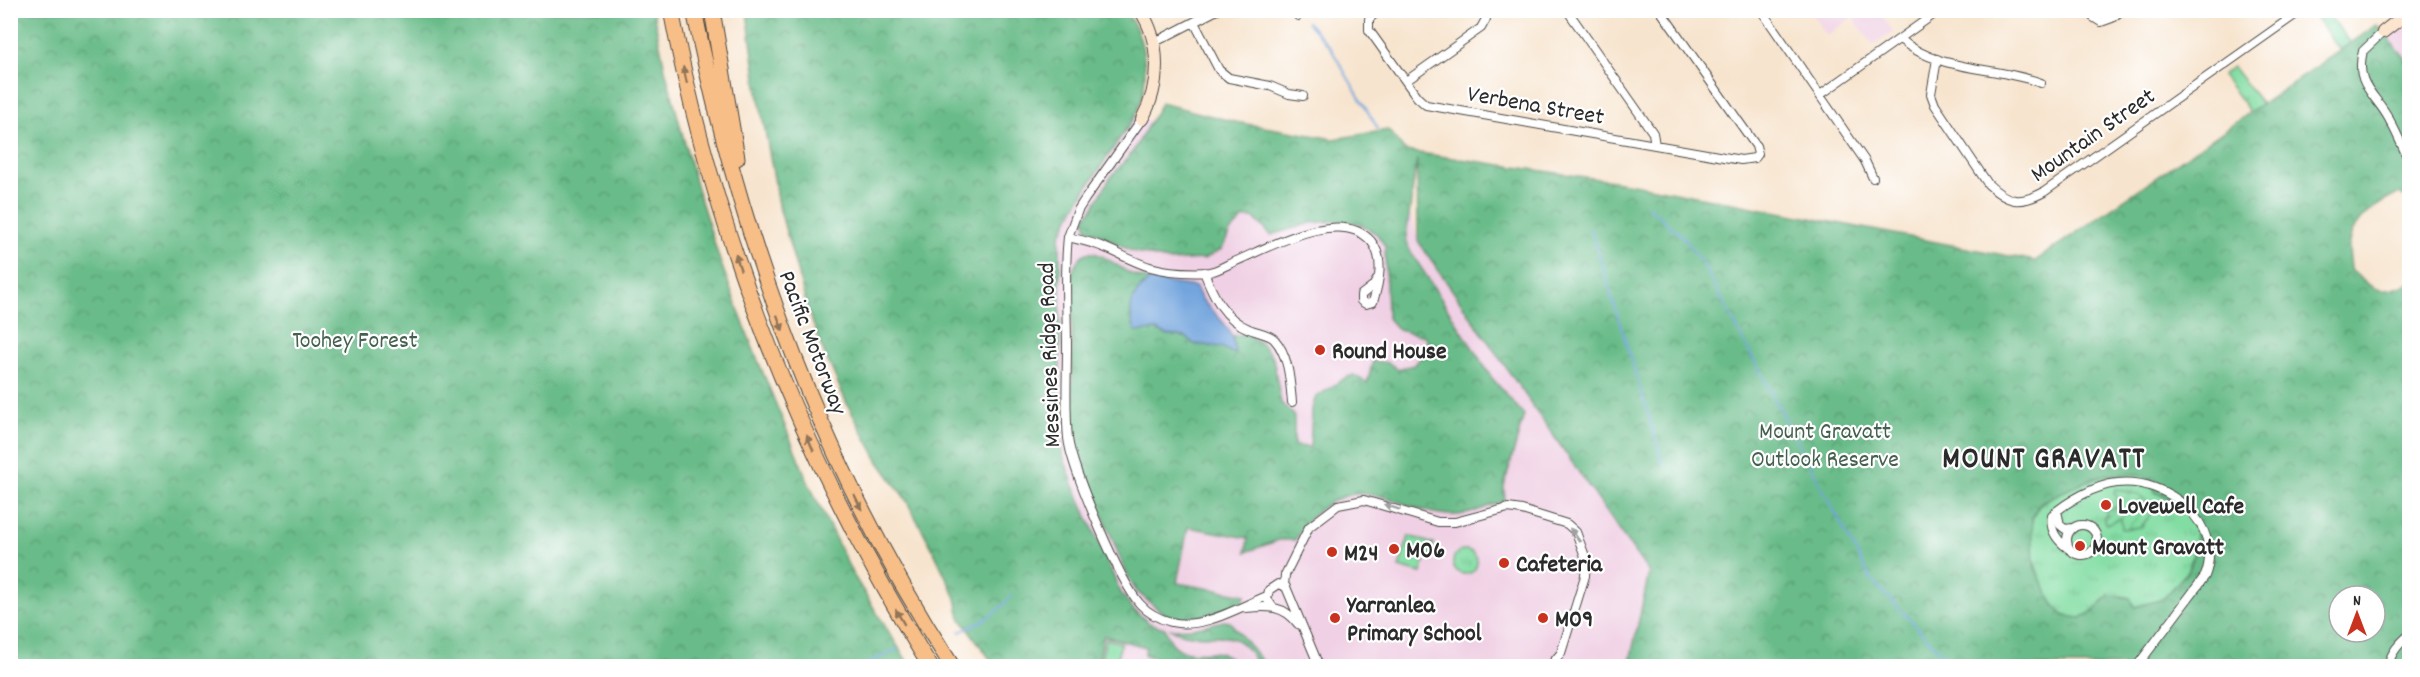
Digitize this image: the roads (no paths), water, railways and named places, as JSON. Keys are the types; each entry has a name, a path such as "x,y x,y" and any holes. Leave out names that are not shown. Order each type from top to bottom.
{"highway":[{"name":"Pacific Motorway","path":"671,10 691,98 721,209 750,296 784,383 851,531 930,666"},
{"name":"Pacific Motorway","path":"694,10 721,132 748,228 783,331 840,464 889,561 952,666"},
{"path":"712,10 735,146 750,212 748,228"}],"street":[{"name":"Messines Ridge Road","path":"1140,10 1153,40 1154,96 1142,119 1078,210 1068,237 1068,439 1074,465 1122,576 1140,604 1148,611 1170,621 1194,622 1239,608 1267,596"},
{"path":"1153,40 1161,39 1217,10"},
{"name":"Verbena Street","path":"1379,10 1370,19 1369,30 1416,97 1426,105 1741,160 1755,158 1758,153 1756,146 1660,10"},
{"path":"1406,81 1481,28 1486,19 1484,10"},
{"path":"1567,10 1654,134 1655,145"},
{"path":"1761,10 1865,161 1874,178"},
{"path":"1820,95 1940,10"},
{"path":"2088,10 2093,17 2102,21 2112,18 2122,10"},
{"name":"Mountain Street","path":"1937,59 1931,94 1935,105 1988,184 1998,194 2012,201 2029,200 2044,192 2302,10"},
{"path":"2409,11 2363,51 2361,70 2369,93 2388,117 2409,163"},
{"path":"1194,22 1223,75 1231,79 1273,87 1289,94 1303,96"},
{"path":"1900,39 1913,51 1937,59 2041,83"},
{"path":"1068,237 1101,246 1151,267 1212,272 1296,236 1332,227 1350,229 1365,235 1375,247 1380,263 1380,276"},
{"path":"1204,272 1220,307 1227,315 1238,325 1273,337 1285,354 1292,402"},
{"path":"2057,510 2060,525 2065,529 2082,525 2091,529 2096,542 2088,553 2079,554 2059,542 2052,529 2051,518 2057,510 2097,489 2111,484 2134,483 2167,492 2198,520 2207,536 2210,561 2205,576 2197,590 2137,666"},
{"path":"1284,585 1285,575 1309,526 1338,505 1364,500 1438,522 1455,522 1508,508 1522,510 1567,524 1576,532 1586,559 1585,576 1561,653 1550,666"},
{"path":"2072,551 2067,539 2073,528"},
{"path":"1302,629 1295,620 1276,607 1267,596 1272,586 1284,585 1290,591 1302,629 1319,666"},
{"path":"1276,607 1286,606 1291,597"},
{"name":"Messines Ridge Road","path":"1239,608 1276,607"},
{"path":"2388,666 2397,645 2409,634"},
{"path":"2222,666 2235,662 2249,666"}],"water":[{"path":"1149,280 1196,287 1203,300 1227,327 1233,339 1235,354 1221,347 1194,344 1186,337 1167,335 1155,330 1136,332 1131,317 1132,303 1138,291"}],"waterway":[{"path":"1307,22 1330,47 1378,129"},
{"path":"1648,206 1685,239 1705,268 1870,578 1954,666"},
{"path":"1591,229 1664,466"},
{"path":"960,632 994,613 1011,596"},
{"path":"863,666 897,649"}],"place":[{"name":"Round House","path":"1320,350"},
{"name":"Lovewell Cafe","path":"2106,505"},
{"name":"Mount Gravatt","path":"2080,546"},
{"name":"M06","path":"1394,549"},
{"name":"M24","path":"1332,552"},
{"name":"Cafeteria","path":"1504,563"},
{"name":"Yarranlea Primary School","path":"1335,618"},
{"name":"M09","path":"1543,618"}],"district":[{"name":"MOUNT GRAVATT","path":"2044,457"}],"park label":[{"name":"Toohey Forest","path":"355,339"},
{"name":"Mount Gravatt Outlook Reserve","path":"1825,444"}]}
